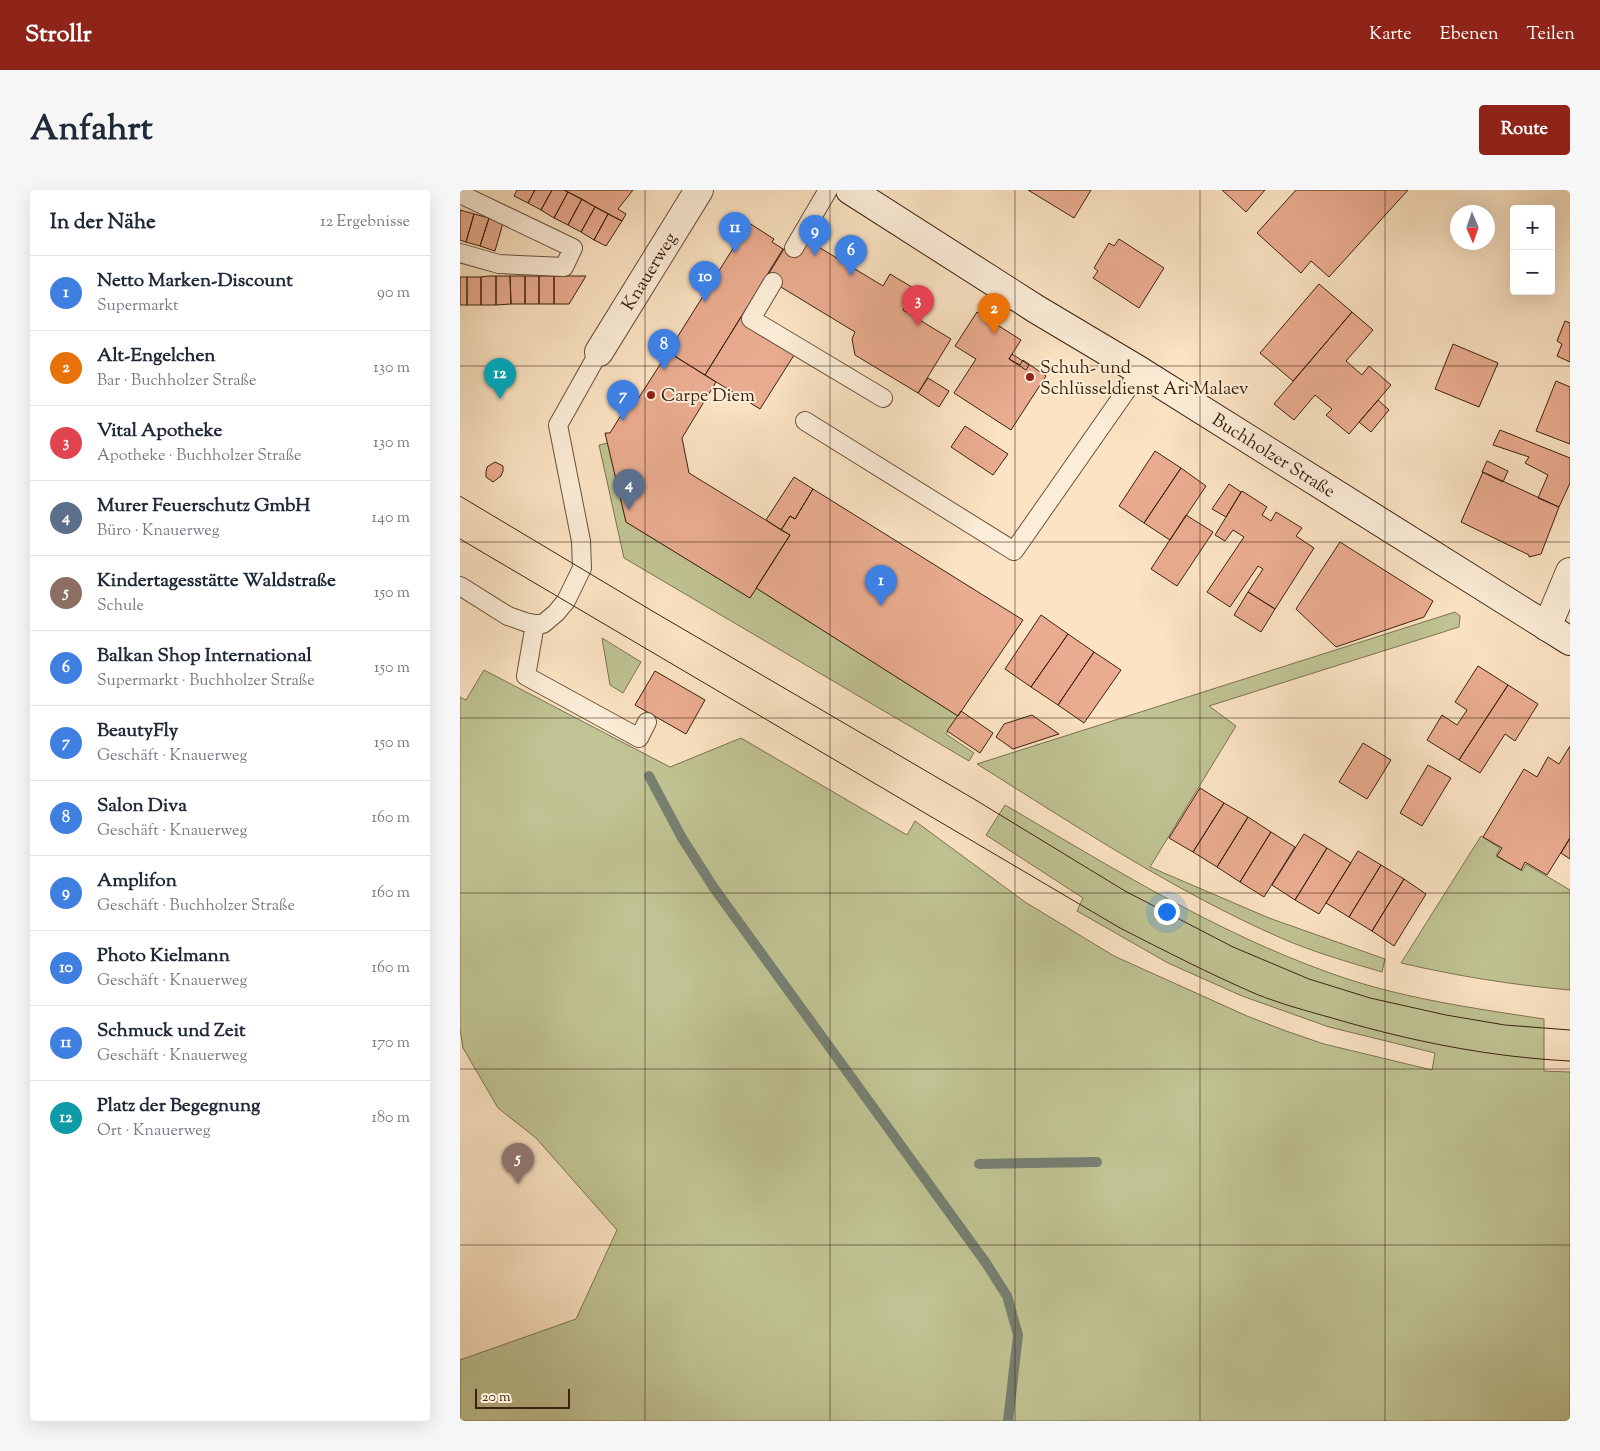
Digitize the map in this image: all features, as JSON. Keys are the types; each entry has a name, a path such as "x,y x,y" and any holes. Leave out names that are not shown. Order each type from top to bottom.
{"main road":[{"name":"Knauerweg","path":"600,352 700,190"},
{"name":"Buchholzer Straße","path":"850,190 1036,309 1140,371 1559,634"},
{"path":"1559,634 1570,572"}],"lane":[{"path":"794,248 828,190"},
{"path":"460,194 574,248 564,267 499,264 460,254"},
{"path":"772,282 751,319 883,398"},
{"path":"460,586 508,616 535,624 543,624 566,601 582,568 581,541 558,426 600,352"},
{"path":"805,421 1014,551 1140,371"},
{"path":"535,624 526,676 639,738 648,722"}],"green space":[{"path":"608,443 626,522 750,598 756,588 958,716 946,734 974,753 969,761 624,558 599,445"},
{"path":"1455,612 1460,616 1459,627 1209,706 1236,726 1150,867 1269,918 1385,959 1382,972 1293,943 1202,900 1126,857 977,764"},
{"path":"602,638 641,662 623,693 610,685"},
{"path":"484,670 670,767 741,738 907,835 915,821 1025,902 1114,956 1247,1016 1324,1044 1432,1070 1435,1053 1329,1027 1242,996 1168,963 1077,911 1083,898 986,835 1005,805 1164,897 1287,957 1356,982 1409,996 1544,1019 1544,1071 1570,1072 1570,1421 460,1421 460,1360 576,1319 617,1230 536,1138 498,1108 463,1048 460,1029 460,697 466,700"},
{"path":"1481,836 1500,848 1496,856 1522,871 1526,864 1570,890 1570,990 1527,986 1401,963"}],"building":[{"path":"517,190 535,190 528,203 514,196"},
{"path":"535,190 552,190 541,210 528,203"},
{"path":"552,190 568,192 554,218 541,210"},
{"path":"564,190 633,190 618,209 626,214 622,221"},
{"path":"1028,190 1091,190 1074,218"},
{"path":"1222,190 1265,190 1246,212"},
{"path":"1296,190 1408,190 1329,277 1311,261 1301,273 1257,233"},
{"path":"568,192 582,199 568,225 554,218"},
{"path":"582,199 595,207 581,232 568,225"},
{"path":"595,207 608,214 594,240 581,232"},
{"path":"460,210 474,214 466,242 460,240"},
{"path":"474,214 489,218 480,246 466,242"},
{"path":"608,214 622,221 606,246 594,240"},
{"path":"489,218 503,223 495,251 480,246"},
{"path":"749,223 774,239 772,242 783,249 705,375 668,352"},
{"path":"1119,239 1164,268 1139,308 1093,278 1098,271 1094,268 1109,243 1114,246"},
{"path":"807,240 883,286 890,274 915,289 903,310 951,339 918,393 855,355 852,339 855,332 766,278 787,244"},
{"path":"496,276 496,305 481,305 481,277"},
{"path":"496,276 510,276 511,304 496,305"},
{"path":"510,276 525,276 525,304 511,304"},
{"path":"525,276 539,276 539,304 525,304"},
{"path":"539,276 554,276 554,304 539,304"},
{"path":"554,276 586,276 569,304 554,304"},
{"path":"460,277 467,277 467,305 460,305"},
{"path":"467,277 481,277 481,305 467,305"},
{"path":"1319,284 1352,312 1293,381 1260,353"},
{"path":"977,312 1021,340 1009,359 1020,365 1023,360 1046,376 1011,430 954,393 976,359 955,346"},
{"path":"1352,312 1373,330 1346,361 1362,375 1369,366 1391,385 1349,434 1326,415 1332,409 1315,395 1294,420 1274,404"},
{"path":"741,317 796,352 760,409 705,375"},
{"path":"1565,321 1570,323 1570,362 1557,356 1562,344 1557,341"},
{"path":"1453,344 1498,363 1479,407 1435,389"},
{"path":"668,352 716,382 682,438 689,473 790,535 750,598 626,522 605,433 610,433 633,396 638,399"},
{"path":"1012,354 1029,365 1026,370 1009,359"},
{"path":"928,378 949,391 939,407 918,393"},
{"path":"1556,381 1570,387 1570,444 1536,431"},
{"path":"1378,400 1389,410 1371,432 1359,422"},
{"path":"965,426 1008,454 993,475 951,447"},
{"path":"1500,430 1570,458 1570,483 1559,507 1538,498 1548,475 1525,463 1529,457 1493,445"},
{"path":"1155,451 1181,468 1144,523 1119,506"},
{"path":"1487,461 1508,471 1503,482 1482,472"},
{"path":"495,462 503,466 503,471 501,476 493,482 486,477 486,472 487,467"},
{"path":"1181,468 1206,486 1170,540 1144,523"},
{"path":"1483,472 1559,507 1541,554 1529,557 1529,555 1461,522"},
{"path":"794,477 813,489 795,519 790,516 781,530 766,520"},
{"path":"1229,484 1241,492 1226,517 1212,509"},
{"path":"813,489 1023,620 958,716 756,588 790,535 781,530 790,516 795,519"},
{"path":"1242,491 1267,507 1262,515 1271,521 1276,512 1302,528 1296,536 1314,548 1275,609 1248,592 1263,569 1258,566 1230,607 1207,592 1244,537 1233,530 1225,541 1215,535"},
{"path":"1186,515 1213,532 1177,586 1151,569"},
{"path":"1340,542 1433,601 1424,617 1336,647 1296,609"},
{"path":"1248,592 1275,609 1261,632 1234,615"},
{"path":"1041,615 1068,634 1031,687 1005,669"},
{"path":"1068,634 1094,652 1058,705 1031,687"},
{"path":"1094,652 1121,670 1084,723 1058,705"},
{"path":"1478,666 1508,685 1459,760 1427,740 1442,715 1457,725 1467,710 1455,702"},
{"path":"655,671 705,700 686,734 635,705"},
{"path":"1508,685 1538,704 1515,741 1505,734 1480,773 1459,760"},
{"path":"961,711 993,733 980,753 947,731"},
{"path":"1032,715 1059,734 1013,749 996,737 1004,724"},
{"path":"1363,743 1391,760 1367,799 1339,782"},
{"path":"1570,746 1570,838 1547,875 1525,862 1521,870 1497,856 1502,848 1483,837 1524,769 1537,777 1548,757 1559,764"},
{"path":"1428,765 1451,778 1422,826 1400,813"},
{"path":"1200,788 1224,803 1193,852 1169,838"},
{"path":"1224,803 1248,817 1217,867 1193,852"},
{"path":"1248,817 1271,832 1240,882 1217,867"},
{"path":"1271,832 1295,847 1264,897 1240,882"},
{"path":"1304,834 1327,848 1295,900 1272,885"},
{"path":"1570,838 1570,859 1561,853"},
{"path":"1327,848 1351,863 1319,914 1295,900"},
{"path":"1358,851 1381,865 1349,917 1326,903"},
{"path":"1381,865 1404,879 1372,931 1349,917"},
{"path":"1404,879 1426,894 1394,946 1372,931"}],"waterway":[{"path":"649,776 682,838 714,888 986,1263 1007,1296 1018,1335 1008,1421"},
{"path":"979,1164 1097,1162"}],"tram line":[{"path":"460,496 974,799 1125,891 1233,947 1309,979 1370,998 1446,1015 1505,1025 1570,1030"},
{"path":"460,539 1120,928 1256,994 1284,1004 1420,1041 1480,1052 1570,1061"}],"place":[{"name":"Schmuck und Zeit","path":"735,253"},
{"name":"Amplifon","path":"815,256"},
{"name":"Balkan Shop International","path":"851,276"},
{"name":"Photo Kielmann","path":"705,302"},
{"name":"Vital Apotheke","path":"918,326"},
{"name":"Alt-Engelchen","path":"994,334"},
{"name":"Salon Diva","path":"664,370"},
{"name":"Schuh- und Schlüsseldienst Ari Malaev","path":"1030,377"},
{"name":"Carpe Diem","path":"651,395"},
{"name":"Platz der Begegnung","path":"500,399"},
{"name":"BeautyFly","path":"623,421"},
{"name":"Murer Feuerschutz GmbH","path":"629,510"},
{"name":"Netto Marken-Discount","path":"881,606"},
{"name":"Kindertagesstätte Waldstraße","path":"518,1184"}]}
